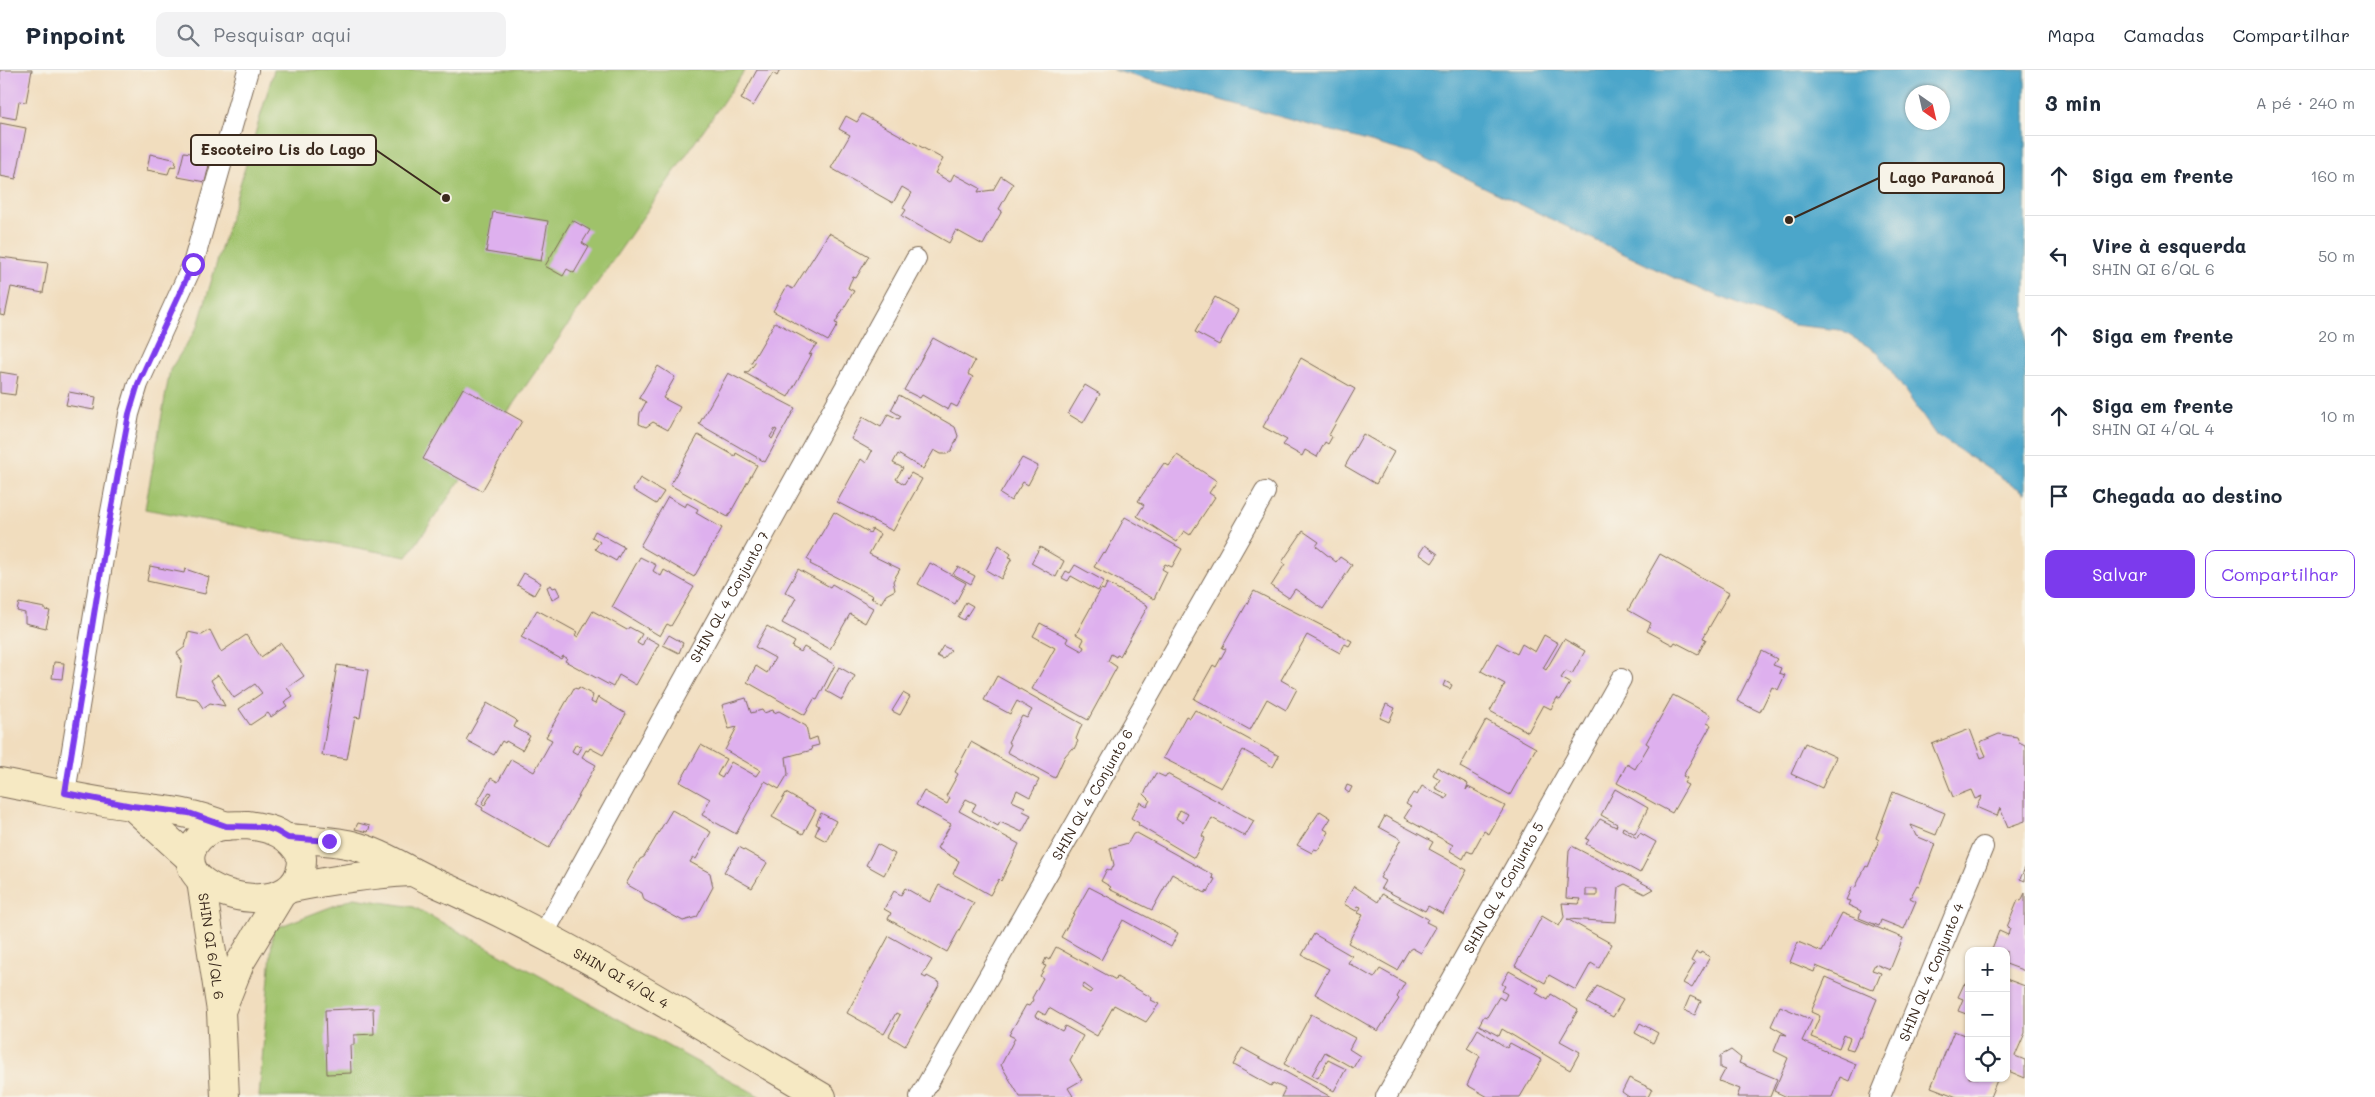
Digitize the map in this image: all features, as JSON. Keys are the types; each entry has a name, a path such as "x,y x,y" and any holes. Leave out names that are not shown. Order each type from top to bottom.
{"street":[{"path":"65,793 108,528 129,414 138,384 193,264 248,70"},
{"name":"SHIN QL 4 Conjunto 7","path":"543,934 916,260"},
{"name":"SHIN QL 4 Conjunto 6","path":"920,1097 1265,492"},
{"name":"SHIN QL 4 Conjunto 5","path":"1386,1097 1621,679"},
{"path":"0,782 132,806 189,813 226,826"},
{"path":"132,806 188,857 192,869 201,881 212,888 235,895 256,898 286,892 300,876 302,858 297,848 288,838 276,831 263,827 226,826 213,829 199,838 192,846 188,857"},
{"name":"SHIN QI 4/QL 4","path":"288,838 351,844 369,850 468,897 543,934 822,1097"},
{"name":"SHIN QL 4 Conjunto 4","path":"1880,1097 1983,847"},
{"name":"SHIN QI 4/QL 4","path":"286,892 336,879 412,872"},
{"name":"SHIN QI 6/QL 6","path":"201,881 222,1011 225,1097"},
{"name":"SHIN QI 6/QL 6","path":"222,1011 241,961 286,892"}],"green space":[{"path":"274,70 745,70 407,557 145,509 170,370 198,326"},
{"path":"354,898 414,907 761,1097 259,1097 273,929"}],"water":[{"path":"1113,70 2025,70 2025,493 1935,434 1878,352 1840,330 1793,325 1687,284 1417,155"}],"building":[{"path":"0,70 32,70 26,102 19,101 16,119 0,116"},
{"path":"757,70 780,70 777,76 773,73 753,106 741,99"},
{"path":"862,114 943,159 935,173 950,182 954,174 980,188 978,192 993,190 1001,176 1013,184 999,209 1002,211 983,245 956,230 949,243 902,216 906,210 903,208 912,193 902,187 893,203 831,168 850,135 839,129 846,116 857,122"},
{"path":"0,123 26,128 16,179 0,176"},
{"path":"184,152 198,154 196,162 209,165 205,182 178,177"},
{"path":"150,154 173,159 176,161 175,167 171,166 168,174 147,170"},
{"path":"493,212 548,221 541,261 486,252"},
{"path":"572,220 590,230 582,243 589,247 574,273 567,269 563,276 545,266"},
{"path":"829,233 869,256 856,278 853,277 850,283 848,288 854,291 835,323 838,324 828,341 773,311 787,286 793,289"},
{"path":"0,257 48,263 43,293 11,287 5,316 0,315"},
{"path":"1215,297 1238,310 1219,345 1195,332"},
{"path":"775,322 818,345 814,347 809,355 812,354 788,397 745,373 756,362 751,363"},
{"path":"933,338 975,361 968,374 973,377 957,407 951,404 948,410 922,395 920,398 904,390"},
{"path":"1301,358 1355,389 1329,435 1332,437 1328,444 1325,442 1317,457 1305,450 1302,456 1283,445 1287,440 1263,427"},
{"path":"658,366 675,377 663,398 680,407 668,430 653,422 646,427 639,424 640,413 646,402 639,398"},
{"path":"0,372 18,375 15,395 0,393"},
{"path":"728,373 795,408 765,462 699,424","holes":["775,429 777,430 772,439 770,437"]},
{"path":"1085,385 1100,394 1083,423 1068,414"},
{"path":"463,388 522,421 482,491 423,459"},
{"path":"69,392 96,397 94,410 66,405"},
{"path":"899,395 955,427 958,436 952,450 947,454 941,454 934,450 923,469 898,454 893,463 903,468 896,479 904,484 911,473 922,479 893,531 837,502 861,459 866,463 872,451 851,439 863,417 881,427 888,414 899,419 901,416 891,410"},
{"path":"1363,434 1394,452 1376,484 1345,466"},
{"path":"698,435 735,456 736,453 757,465 728,517 670,485"},
{"path":"1177,455 1217,481 1209,493 1215,497 1190,535 1184,531 1177,542 1137,516 1144,505 1138,501 1164,463 1169,466"},
{"path":"1022,458 1038,466 1028,485 1023,482 1011,501 1000,494"},
{"path":"640,478 664,492 656,504 633,490"},
{"path":"668,497 685,507 687,503 698,509 696,513 722,528 694,577 640,546"},
{"path":"834,512 870,533 872,529 880,534 869,554 900,569 893,581 895,590 886,595 881,603 871,598 873,596 810,564 811,562 807,559"},
{"path":"1125,517 1182,549 1172,567 1165,564 1162,569 1167,572 1154,599 1094,567 1103,552 1105,554"},
{"path":"595,531 624,547 616,561 595,549 600,542 592,537"},
{"path":"1303,531 1319,542 1316,546 1336,562 1340,557 1352,565 1323,609 1295,589 1289,598 1271,586 1285,564 1282,562"},
{"path":"999,545 1011,554 1009,557 1012,558 1001,579 986,570"},
{"path":"1425,545 1438,554 1432,563 1419,554"},
{"path":"1040,547 1064,561 1056,577 1031,563"},
{"path":"1660,554 1729,593 1703,638 1706,639 1698,654 1675,642 1673,645 1647,631 1651,623 1628,610"},
{"path":"640,557 656,565 653,571 661,576 664,570 694,587 671,626 667,624 660,636 612,607"},
{"path":"930,563 966,583 955,604 918,584"},
{"path":"1075,565 1104,581 1098,591 1071,576 1068,581 1062,578 1066,571 1070,573"},
{"path":"150,566 184,573 185,569 209,577 205,594 147,581"},
{"path":"958,567 975,576 971,584 953,574"},
{"path":"798,569 830,587 832,584 873,608 865,623 850,614 830,649 782,623 796,598 785,592"},
{"path":"524,573 541,583 534,595 517,585"},
{"path":"1107,583 1148,606 1120,656 1117,655 1116,657 1111,654 1108,661 1117,667 1088,720 1032,689 1055,648 1033,636 1040,623 1068,638 1066,642 1082,651 1084,647 1081,645 1084,639 1076,634 1101,589 1104,590"},
{"path":"551,585 553,588 556,587 560,595 552,600 547,587"},
{"path":"1254,591 1352,641 1349,646 1345,644 1340,653 1307,635 1281,680 1297,689 1286,710 1267,699 1250,730 1194,699 1213,665 1216,667 1226,649 1222,648"},
{"path":"966,602 973,606 964,620 958,617"},
{"path":"19,603 45,608 45,610 50,611 46,628 25,623 25,613 17,611"},
{"path":"537,610 577,632 575,635 578,637 593,611 627,630 629,627 642,634 637,643 642,646 646,637 659,644 636,685 619,675 613,687 565,661 567,658 563,656 561,659 521,637"},
{"path":"767,626 795,642 792,647 801,652 804,647 835,665 817,700 814,699 805,715 747,682 756,666 767,673 775,658 755,647"},
{"path":"210,630 221,652 246,635 261,657 281,643 304,676 287,688 293,696 284,702 287,706 271,717 268,713 250,725 239,709 262,693 255,684 234,698 218,675 211,680 225,706 210,703 203,708 197,699 176,696 182,661 177,653 185,647 188,632 202,635"},
{"path":"669,635 683,643 679,653 663,645"},
{"path":"1544,635 1558,643 1543,668 1546,670 1564,639 1585,651 1572,674 1566,671 1561,678 1570,683 1560,700 1557,698 1551,709 1543,705 1528,732 1490,711 1505,684 1481,671 1497,643 1517,654 1522,644 1535,652"},
{"path":"943,646 951,650 943,659 937,656"},
{"path":"1762,651 1777,659 1773,665 1781,668 1779,673 1785,675 1778,690 1772,687 1760,712 1737,701"},
{"path":"54,662 64,663 62,679 52,678"},
{"path":"337,665 368,670 360,718 355,717 347,759 322,755"},
{"path":"839,667 855,676 842,700 826,691"},
{"path":"997,676 1082,724 1074,749 1072,748 1065,756 1055,778 1007,752 1011,744 1008,742 1022,716 1027,718 1032,710 1017,701 1010,714 984,700"},
{"path":"1445,681 1452,685 1450,689 1443,686"},
{"path":"579,687 593,695 591,702 595,704 598,697 626,714 603,755 590,748 588,751 586,750 582,757 596,765 549,848 482,810 483,808 476,804 491,778 498,782 511,759 534,772 552,740 546,737 574,688 578,689","holes":["576,744 581,747 577,754 572,751","489,792 492,793 484,806 482,804"]},
{"path":"903,693 910,697 900,715 892,711"},
{"path":"1673,695 1711,715 1707,723 1711,725 1683,776 1687,778 1684,783 1688,785 1672,813 1617,783 1627,764 1635,769 1649,745 1646,743"},
{"path":"746,698 751,713 762,710 764,713 773,710 774,713 779,711 806,726 809,740 817,737 819,745 811,747 812,750 786,757 788,774 779,789 765,781 736,834 702,815 710,799 680,782 701,745 726,759 717,775 722,778 731,762 756,776 760,770 725,750 737,727 729,729 722,705"},
{"path":"487,703 515,719 517,721 514,727 530,736 522,750 506,741 505,743 502,741 494,755 466,740"},
{"path":"1386,704 1395,708 1389,722 1380,718"},
{"path":"1195,710 1279,756 1273,767 1243,750 1221,788 1163,758 1186,716 1190,718"},
{"path":"1486,720 1536,748 1510,795 1460,767"},
{"path":"1970,729 1981,758 1986,756 1980,742 1999,734 2017,737 2019,742 2025,745 2025,821 2008,827 2000,808 1997,816 1976,807 1982,796 1975,799 1971,790 1953,797 1932,744"},
{"path":"971,742 1039,780 1030,797 1017,790 1012,801 1025,807 1023,811 1031,815 1022,832 1000,822 998,826 972,811 976,804 966,799 959,811 1019,844 1001,881 999,879 990,895 953,874 959,861 937,848 951,824 916,805 924,791 947,804 950,798 946,796 958,774 955,772"},
{"path":"1805,743 1836,757 1822,788 1791,774"},
{"path":"1437,767 1468,784 1466,790 1468,787 1505,806 1489,834 1484,831 1472,853 1467,851 1463,859 1450,851 1453,845 1404,818 1411,807 1406,804 1413,793 1417,795 1422,786 1446,799 1448,795 1435,788 1440,779 1433,775"},
{"path":"1156,773 1165,777 1167,774 1254,821 1245,836 1212,818 1202,836 1205,838 1194,858 1138,825 1139,823 1131,818 1140,802 1147,806 1150,800 1144,794","holes":["1180,810 1188,814 1183,823 1176,818"]},
{"path":"1347,785 1352,787 1349,793 1345,790"},
{"path":"1615,789 1648,808 1635,834 1623,827 1622,830 1637,838 1640,833 1656,842 1640,873 1586,844 1589,840 1586,839 1600,819 1616,827 1617,824 1601,815"},
{"path":"1893,792 1945,813 1936,835 1911,825 1916,836 1935,844 1919,886 1917,885 1910,898 1916,901 1904,929 1881,920 1879,926 1859,918 1861,911 1848,905 1850,901 1846,900 1852,887 1855,888 1866,866 1868,867 1879,840 1876,838"},
{"path":"786,793 816,810 803,834 772,817"},
{"path":"672,810 711,832 696,859 693,857 690,862 710,873 713,887 697,917 683,921 644,900 642,893 626,884"},
{"path":"1320,811 1331,818 1324,829 1329,832 1318,850 1314,849 1312,853 1297,845"},
{"path":"821,813 836,821 826,841 815,835 819,826 816,824"},
{"path":"1385,816 1433,842 1429,849 1467,870 1443,914 1428,906 1425,911 1381,888 1385,881 1380,878 1401,839 1379,827"},
{"path":"358,823 370,826 368,832 355,829"},
{"path":"1137,833 1213,875 1212,878 1215,879 1208,892 1207,890 1205,893 1172,874 1152,910 1109,889 1111,887 1101,881 1107,869 1111,871 1114,865 1110,848 1128,843 1133,834"},
{"path":"877,844 895,854 884,875 866,865"},
{"path":"1572,846 1654,889 1645,894 1625,884 1619,887 1616,922 1567,919 1612,944 1599,968 1591,963 1576,990 1549,975 1545,983 1515,966 1542,916 1559,926 1564,917 1562,903 1579,904 1581,899 1566,898 1569,850","holes":["1586,889 1597,889 1597,896 1586,896"]},
{"path":"739,847 767,863 752,888 724,872"},
{"path":"2025,868 2025,881 2020,879"},
{"path":"939,885 974,903 947,952 888,919 891,913 884,909 894,891 901,895 905,888 930,902"},
{"path":"1354,886 1378,902 1382,894 1428,919 1426,922 1436,927 1421,953 1412,948 1409,950 1397,970 1348,943 1363,915 1358,913 1361,907 1358,906 1356,911 1344,904"},
{"path":"1089,887 1178,933 1171,947 1123,920 1101,960 1061,937"},
{"path":"2025,893 2025,971 2010,965 2010,947 1993,947 1999,931 2008,935 2010,928 2007,927 2018,900 2021,901"},
{"path":"1842,913 1903,938 1890,970 1875,964 1872,970 1881,973 1874,990 1816,966 1814,972 1790,962 1798,942 1822,952"},
{"path":"1314,934 1352,956 1348,963 1374,978 1380,969 1405,983 1397,997 1399,999 1378,1031 1315,994 1329,969 1302,955"},
{"path":"889,936 932,960 922,976 926,978 927,976 940,983 905,1046 889,1036 900,1015 896,1013 884,1034 847,1013"},
{"path":"1056,947 1116,980 1117,977 1159,1004 1146,1022 1114,1005 1097,1036 1049,1008 1045,1015 1038,1011 1035,1016 1062,1031 1065,1026 1083,1036 1070,1060 1082,1080 1068,1088 1073,1096 1071,1097 1020,1097 1001,1065 1015,1038 1009,1035 1026,1005 1029,1006 1033,1000 1032,998 1043,978 1040,976 1046,966 1043,965 1046,958 1049,960","holes":["1084,984 1092,990 1090,993 1082,988"]},
{"path":"1696,952 1700,954 1701,952 1710,957 1692,988 1683,983 1695,963 1691,961"},
{"path":"1509,971 1539,988 1536,993 1548,1000 1551,994 1578,1010 1560,1041 1580,1052 1570,1070 1502,1029 1499,1036 1479,1025 1484,1016 1487,1017 1499,997 1504,1000 1507,994 1502,991 1505,986 1502,984"},
{"path":"1826,977 1877,999 1861,1038 1859,1037 1853,1050 1846,1048 1850,1038 1844,1035 1839,1048 1811,1037 1820,1016 1811,1012"},
{"path":"2010,980 2025,986 2025,1033 2015,1056 2025,1060 2025,1078 2010,1072"},
{"path":"1965,984 1965,1014 1958,1011 1963,999 1958,997"},
{"path":"1597,986 1623,1000 1613,1017 1587,1003"},
{"path":"1690,996 1701,1001 1695,1015 1684,1010"},
{"path":"1780,1006 1812,1020 1802,1041 1856,1064 1849,1081 1840,1077 1832,1097 1787,1097 1774,1091 1788,1058 1774,1051 1781,1034 1787,1035 1771,1026"},
{"path":"373,1008 374,1034 354,1035 354,1045 350,1045 351,1073 327,1074 325,1010"},
{"path":"1311,1014 1355,1038 1349,1049 1360,1056 1353,1068 1325,1052 1312,1075 1318,1078 1328,1060 1346,1069 1334,1091 1284,1064"},
{"path":"1640,1023 1658,1033 1653,1043 1635,1033"},
{"path":"1478,1029 1507,1048 1510,1043 1542,1060 1520,1097 1488,1097 1467,1085 1480,1056 1467,1048"},
{"path":"1954,1031 1965,1035 1965,1082 1996,1082 1990,1097 1957,1097 1931,1087"},
{"path":"1242,1048 1331,1097 1281,1097 1285,1089 1273,1083 1271,1086 1233,1065"},
{"path":"1731,1050 1741,1058 1739,1063 1777,1079 1770,1097 1737,1097 1740,1089 1719,1081 1725,1070 1720,1068 1720,1056"},
{"path":"1629,1078 1652,1089 1648,1097 1629,1097 1622,1092"}],"place":[{"name":"Escoteiro Lis do Lago","path":"446,198"},
{"name":"Lago Paranoá","path":"1789,220"}],"route":[{"path":"193,264 138,384 129,414 108,528 65,793 132,806 154,807 189,813 226,826 263,827 276,831 288,838 329,841"}]}
